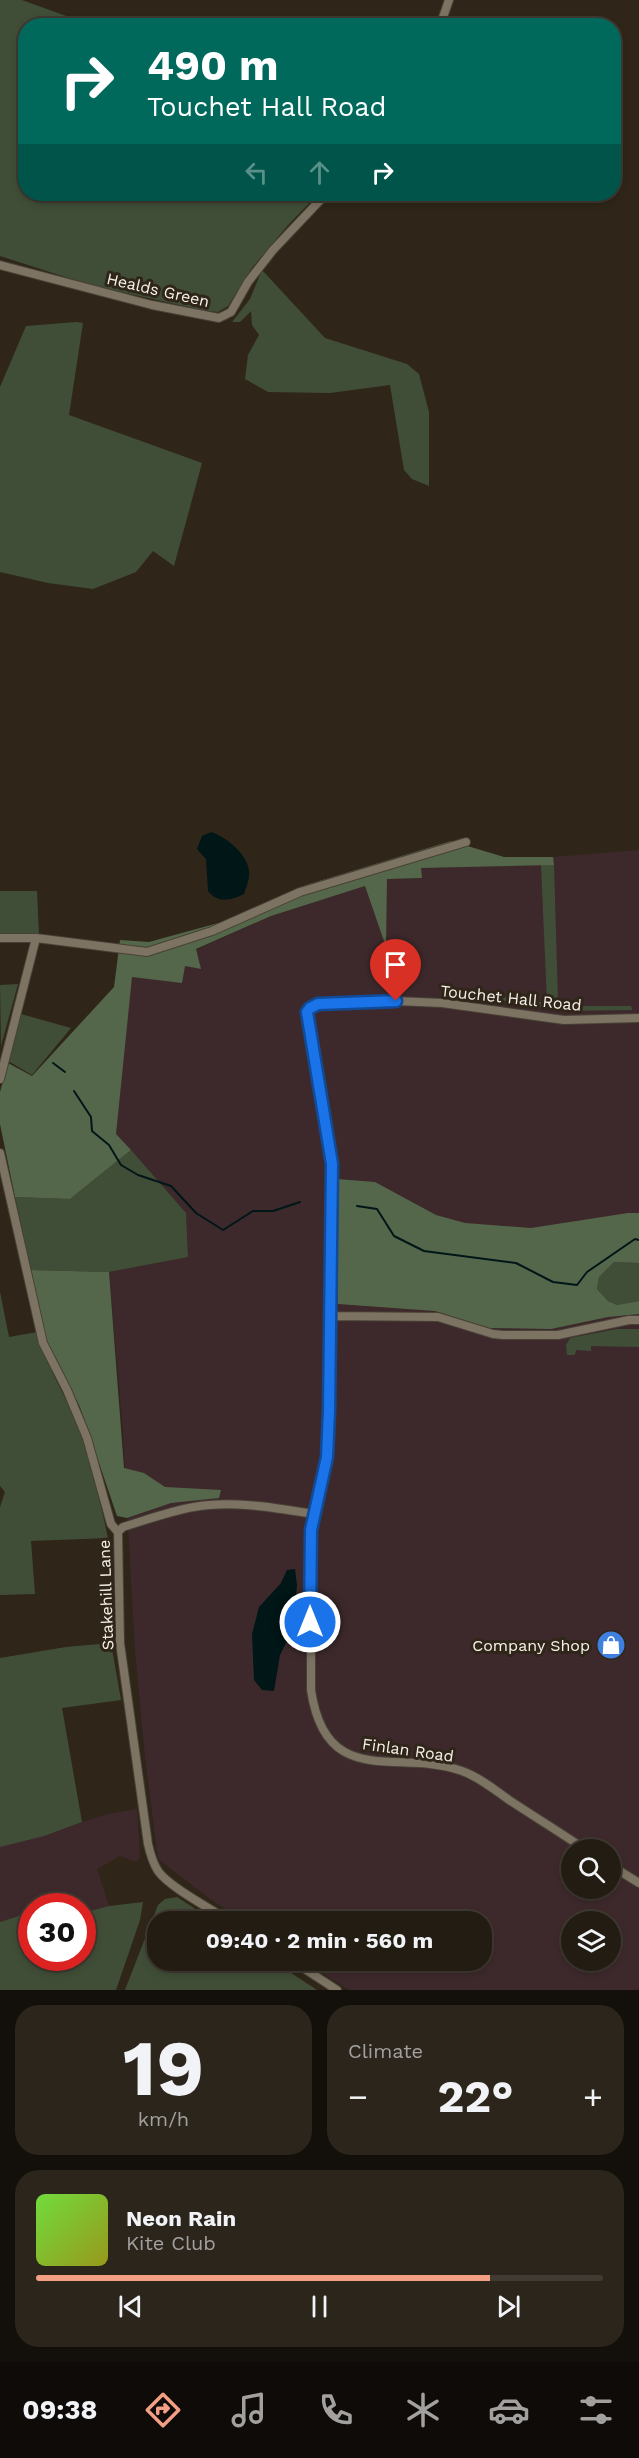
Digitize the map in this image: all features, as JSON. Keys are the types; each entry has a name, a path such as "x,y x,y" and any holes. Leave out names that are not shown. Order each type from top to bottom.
{"street":[{"path":"443,18 449,0"},
{"name":"Healds Green","path":"0,266 152,305 219,318 231,312 248,282 273,250 319,201"},
{"path":"0,938 36,938 147,952 212,931 300,892 466,842"},
{"path":"0,1079 36,938"},
{"name":"Touchet Hall Road","path":"310,1008 318,1004 396,1001 441,1003 564,1020 639,1018"},
{"name":"Finlan Road","path":"310,1008 307,1019 332,1164 332,1316 327,1457 311,1530 311,1690 317,1716 326,1735 343,1750 368,1761 436,1765 463,1771 569,1839"},
{"name":"Stakehill Lane","path":"0,1153 43,1343 78,1415 87,1438 111,1524 118,1532 120,1643 148,1844 159,1872 215,1911"},
{"path":"332,1316 438,1317 503,1335 558,1335 608,1323 639,1320"},
{"path":"118,1532 135,1524 193,1507 209,1505 314,1514"},
{"path":"621,1872 639,1883"},
{"path":"308,1971 337,1990"}],"shaded area":[{"path":"211,832 231,843 246,861 249,877 244,894 235,898 221,899 208,891 206,859 197,849 202,836"},
{"path":"639,850 639,1990 349,1990 320,1971 492,1971 492,1911 229,1911 158,1859 135,1650 122,1420 109,1272 188,1257 186,1213 112,1133 132,977 185,966 201,969 196,950 271,916 365,886 386,945 386,879 421,878 420,868 553,865 553,857"},
{"path":"295,1569 297,1585 293,1629 280,1655 274,1691 262,1690 254,1680 252,1634 259,1607 281,1583 287,1570"},
{"path":"137,1809 140,1857 136,1862 120,1856 97,1869 109,1906 96,1910 96,1893 18,1893 18,1916 0,1922 0,1847 109,1814"}],"green space":[{"path":"0,0 22,0 72,18 18,18 18,201 311,201 252,268 228,306 218,312 90,285 0,256"},
{"path":"262,270 325,338 407,364 419,374 429,412 429,486 412,479 404,470 390,385 330,393 268,392 245,379 248,355 259,335 252,325 251,311 240,322 232,322 250,299"},
{"path":"83,323 69,415 202,463 174,566 153,551 136,572 93,589 48,583 0,572 0,387 26,326"},
{"path":"451,841 504,857 553,857 554,865 421,868 422,878 387,879 386,947 365,886 271,916 196,949 201,969 185,966 182,983 132,977 116,1134 131,1150 70,1199 15,1197 0,1124 0,1092 8,1063 32,1076 114,987 120,940 149,942 222,922 306,885"},
{"path":"541,865 554,865 560,1006 631,1006 632,1010 562,1011 484,997 484,995 547,1003"},
{"path":"0,891 37,891 39,935 0,933"},
{"path":"18,984 1,1046 0,985"},
{"path":"21,1014 71,1028 32,1075 8,1061"},
{"path":"131,1150 186,1213 188,1257 109,1272 31,1270 15,1197 70,1199"},
{"path":"337,1179 375,1182 436,1215 465,1223 531,1228 639,1213 639,1263 614,1262 599,1277 597,1289 608,1301 617,1305 639,1301 639,1314 608,1317 551,1329 489,1328 435,1311 338,1304"},
{"path":"614,1262 639,1263 639,1301 617,1305 608,1301 597,1289 599,1277"},
{"path":"31,1270 109,1272 124,1468 144,1473 165,1487 221,1490 219,1498 171,1503 127,1518 117,1516 80,1407 46,1341"},
{"path":"0,1292 9,1337 37,1332 84,1443 108,1538 31,1541 35,1594 0,1595 0,1507 5,1492 0,1486"},
{"path":"617,1329 639,1329 639,1347 591,1346 591,1351 576,1350 575,1355 567,1355 566,1345 570,1338"},
{"path":"111,1643 121,1700 62,1708 82,1822 44,1836 0,1847 0,1658 66,1647"},
{"path":"177,1897 199,1911 156,1911 158,1905 165,1899"},
{"path":"143,1902 140,1920 116,1990 0,1990 0,1922 18,1916 18,1971 96,1971 96,1910"},
{"path":"147,1933 147,1971 288,1971 317,1990 125,1990"}],"waterway":[{"path":"53,1063 65,1072"},
{"path":"74,1091 91,1117 92,1131 109,1145 121,1165 138,1175 171,1186 196,1213 223,1230 253,1211 273,1211 300,1202"},
{"path":"357,1206 377,1209 394,1236 424,1251 516,1263 553,1282 577,1285 587,1272 635,1239 639,1240"}],"place":[{"name":"Company Shop","path":"611,1645"}],"route":[{"path":"310,1622 311,1530 327,1457 332,1316 332,1164 307,1012 318,1004 396,1001"}]}
